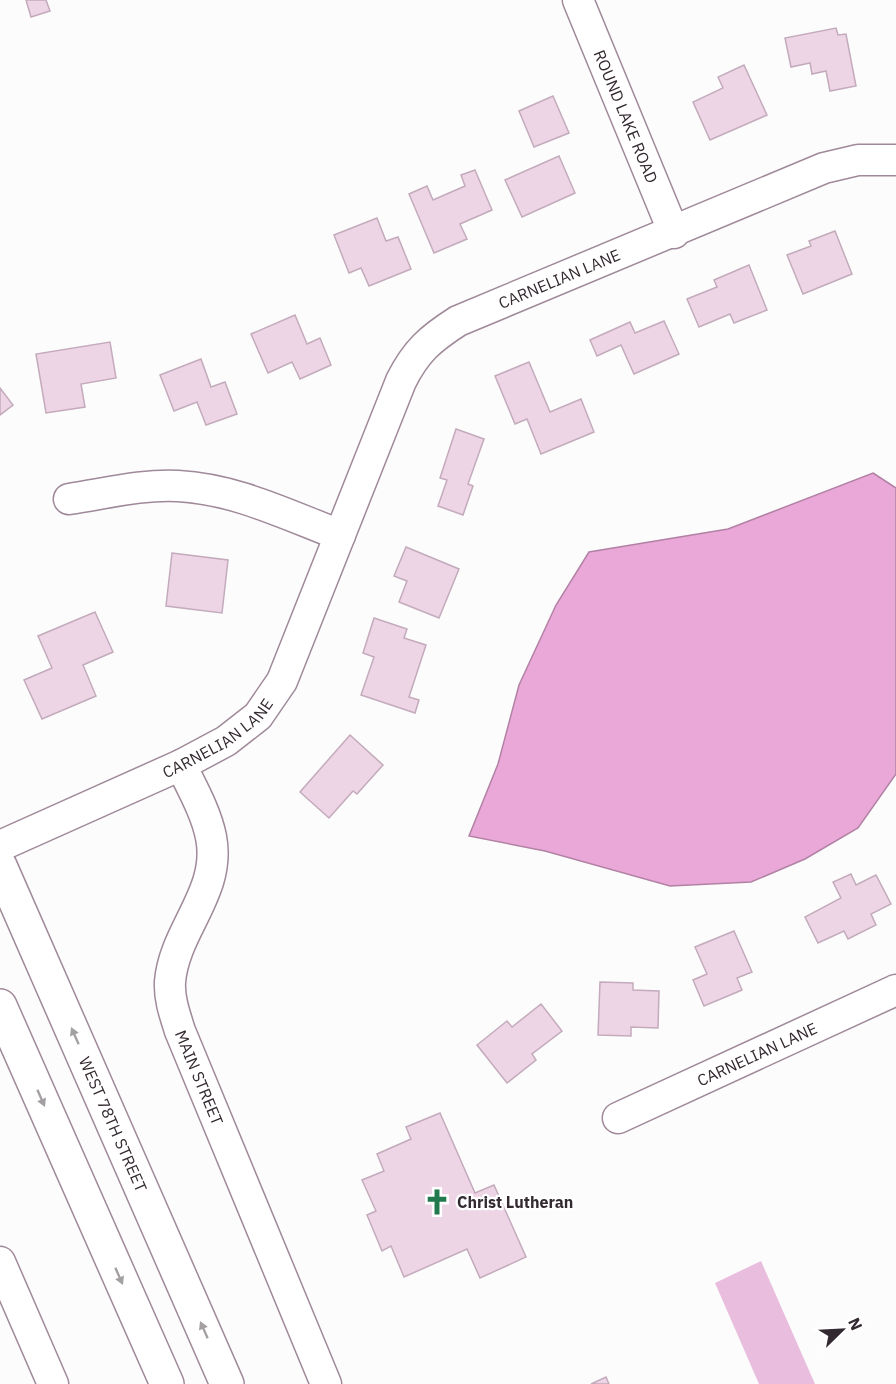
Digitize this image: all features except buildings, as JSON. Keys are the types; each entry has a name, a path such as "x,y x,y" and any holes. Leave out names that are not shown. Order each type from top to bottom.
{"main road":[{"name":"WEST 78TH STREET","path":"0,866 227,1384"},
{"path":"0,1006 167,1384"}],"street":[{"name":"ROUND LAKE ROAD","path":"578,0 674,233"},
{"name":"CARNELIAN LANE","path":"0,846 181,765 226,741 258,716 282,681 400,381 413,356 427,343 458,321 674,233 824,168 858,160 896,159"},
{"path":"69,500 177,486 216,490 256,502 340,536"},
{"name":"MAIN STREET","path":"181,765 206,819 212,838 212,859 210,879 174,963 170,981 171,1002 180,1031 326,1384"},
{"name":"CARNELIAN LANE","path":"618,1118 896,990"},
{"path":"0,1262 53,1384"}],"shaded area":[{"path":"873,473 896,488 896,774 858,828 805,859 751,882 670,886 545,851 469,836 498,764 519,685 556,605 589,552 728,529"},
{"path":"761,1261 815,1384 759,1384 715,1283"}],"place":[{"name":"Christ Lutheran","path":"437,1202"}]}
